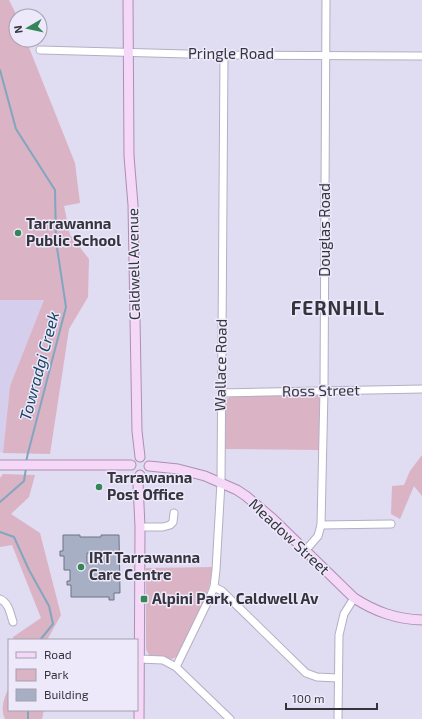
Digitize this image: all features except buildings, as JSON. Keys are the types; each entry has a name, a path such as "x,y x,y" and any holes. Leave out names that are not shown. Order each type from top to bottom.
{"main road":[{"name":"Caldwell Avenue","path":"128,0 129,156 133,205 137,431 140,457"},
{"path":"139,719 140,527 138,484 140,475 147,471 149,466 146,459 140,457 134,459 131,465 133,471 140,475"},
{"path":"0,465 131,465"},
{"name":"Meadow Street","path":"149,466 178,469 206,476 237,490 257,505 354,598 368,607 385,614 407,619 422,620"}],"street":[{"name":"Douglas Road","path":"305,551 318,536 321,525 324,390 326,0"},
{"name":"Pringle Road","path":"40,50 224,55 422,56"},
{"name":"Wallace Road","path":"176,667 210,597 214,587 216,570 221,482 220,393 224,55"},
{"name":"Ross Street","path":"220,393 422,389"},
{"path":"140,527 167,526 173,522 174,513"},
{"path":"321,525 391,524"},
{"path":"214,587 222,591 306,673 317,677 338,678"},
{"path":"338,719 339,635 344,614 354,598"},
{"path":"0,599 8,606 13,622"},
{"path":"139,659 163,660 176,667 230,719"}],"shaded area":[{"name":"Tarrawanna Public School","path":"0,138 45,299 10,386 3,453 0,452"}],"green space":[{"path":"0,0 9,0 13,8 8,8 8,48 29,48 75,163 80,203 64,206 70,235 89,259 88,297 69,329 50,454 3,453 10,386 44,300 0,300"},
{"path":"320,394 319,450 225,449 226,400 232,395"},
{"path":"422,455 422,496 414,486 400,519 391,514 392,486 404,485 410,471"},
{"path":"3,474 35,475 29,497 11,514 40,533 61,615 48,639 14,639 13,637 41,618 12,545 0,547 0,478"},
{"path":"213,567 204,602 178,656 172,659 149,655 146,649 146,568"},
{"path":"8,690 8,711 44,711 42,719 5,719 3,703"}],"waterway":[{"name":"Towradgi Creek","path":"0,70 16,129 55,190 56,241 66,307 26,462"},
{"name":"Towradgi Creek","path":"0,502 24,481 26,468"},
{"name":"Towradgi Creek","path":"0,532 14,537 29,570 49,606 53,624 41,639"},
{"name":"Towradgi Creek","path":"28,711 28,719"}],"place":[{"name":"Tarrawanna Public School","path":"18,233"},
{"name":"Tarrawanna Post Office","path":"99,487"},
{"name":"IRT Tarrawanna Care Centre","path":"81,567"},
{"name":"Alpini Park, Caldwell Av","path":"144,599"}],"district":[{"name":"FERNHILL","path":"338,308"}]}
